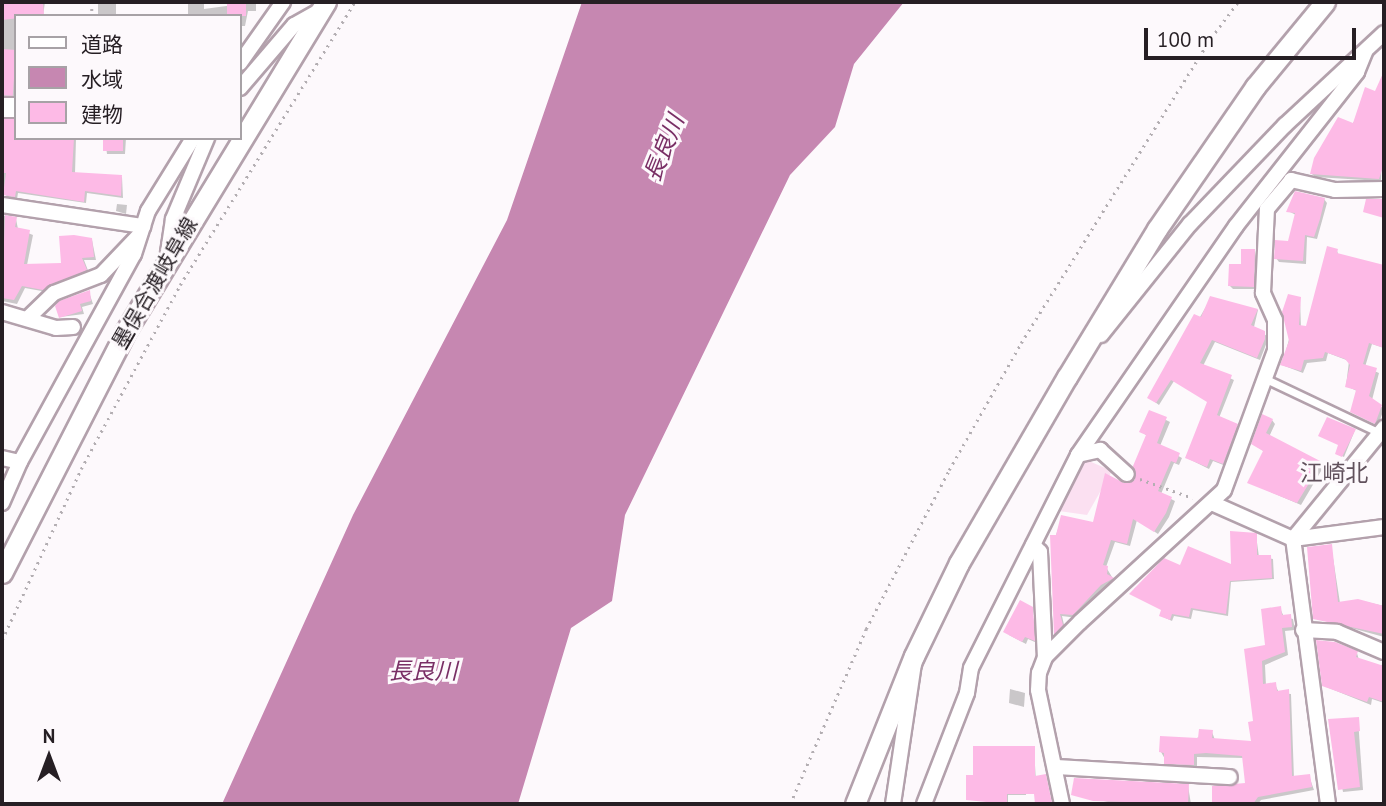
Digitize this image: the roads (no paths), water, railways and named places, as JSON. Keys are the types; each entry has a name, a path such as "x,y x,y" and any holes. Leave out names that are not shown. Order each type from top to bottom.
{"street":[{"path":"242,60 283,2"},
{"path":"855,804 914,656 959,563 1067,377 1164,218 1255,87 1325,2"},
{"path":"242,86 294,25 323,6"},
{"name":"墨俣合渡岐阜線","path":"242,138 323,6"},
{"path":"1067,377 1190,224 1285,125 1384,33"},
{"path":"924,804 967,693 971,668 1078,455 1236,226 1357,72 1365,52"},
{"path":"2,503 20,463 142,229 192,140"},
{"path":"167,260 173,219 206,140"},
{"name":"墨俣合渡岐阜線","path":"2,573 167,260 241,140"},
{"path":"1045,657 1214,504 1224,490 1275,351 1275,320 1263,293 1267,209 1291,180 1335,190 1384,189"},
{"path":"2,205 142,229"},
{"path":"28,318 54,293 101,275 142,229"},
{"path":"2,312 56,328 73,327"},
{"path":"1328,804 1293,539 1383,432"},
{"path":"1078,455 1100,450 1127,474"},
{"path":"2,458 20,463"},
{"path":"1214,504 1293,539 1384,527"},
{"path":"1033,545 1040,552 1045,657 1038,690 1062,804"},
{"path":"1303,630 1337,632 1384,652"},
{"path":"894,804 914,684 914,656"},
{"path":"1055,767 1230,777"}],"lane":[{"path":"1266,379 1383,432"}],"water":[{"name":"長良川","path":"582,2 904,2 854,64 835,127 790,175 625,515 612,601 571,628 518,804 222,804 353,515 507,220"}],"district":[{"name":"江崎北","path":"1334,473"}]}
